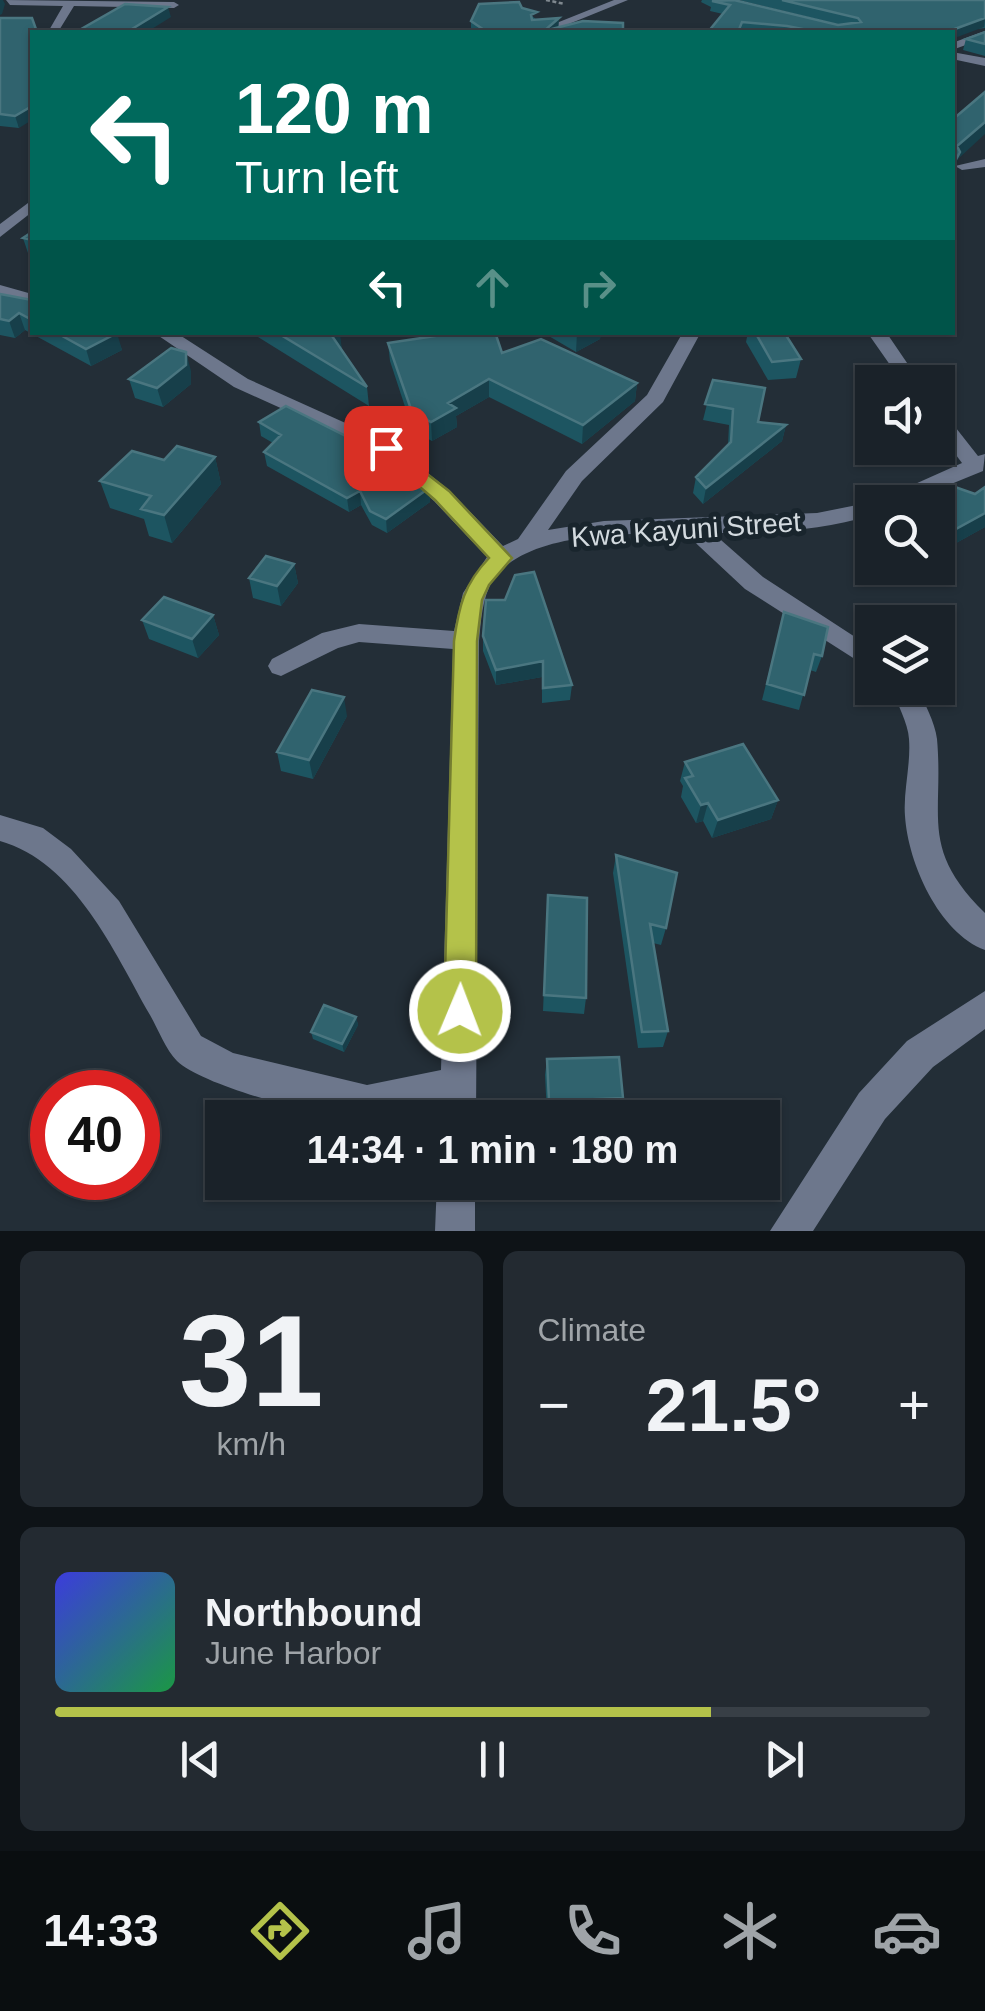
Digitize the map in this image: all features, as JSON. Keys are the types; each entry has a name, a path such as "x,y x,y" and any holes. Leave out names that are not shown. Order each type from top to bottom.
{"street":[{"path":"546,30 624,0"},
{"path":"23,16 23,12 5,8 11,1 174,5"},
{"path":"54,30 56,21 71,4"},
{"path":"955,46 985,34"},
{"path":"955,56 985,62"},
{"path":"962,166 985,163"},
{"path":"0,232 30,207"},
{"path":"0,290 30,298"},
{"path":"167,335 241,384 386,448 442,496 501,558"},
{"path":"527,543 574,476 656,398 690,335"},
{"path":"878,335 899,365"},
{"path":"929,485 980,464 955,437"},
{"name":"Kwa Kayuni Street","path":"458,1100 466,641 471,600 480,581 501,558 527,543 597,530 798,523 855,511"},
{"path":"692,527 754,583 855,649"},
{"path":"281,666 331,640 359,633 386,632 466,641"},
{"path":"911,705 923,736 920,817 929,858 952,902 985,935"},
{"path":"0,828 32,837 60,858 108,911 188,1048 228,1070 358,1100"},
{"path":"790,1231 872,1106 920,1054 985,1008"},
{"path":"455,1231 456,1200"}],"building":[{"path":"734,0 838,25 861,22 858,18 782,0 985,0 985,18 952,30 808,30 742,22 739,30 710,30 730,5 712,1"},
{"path":"519,2 522,8 537,12 531,15 532,20 559,18 545,30 484,30 471,21 479,4"},
{"path":"125,4 168,7 130,30 80,30"},
{"path":"0,18 32,18 36,30 30,30 30,107 15,116 0,114"},
{"path":"583,21 623,23 623,30 548,30"},
{"path":"985,32 985,44 966,39"},
{"path":"985,92 985,122 957,146 960,152 955,161 955,117"},
{"path":"0,294 30,300 30,319 19,313 9,321 0,319"},
{"path":"60,335 113,335 86,349"},
{"path":"281,335 334,335 367,387"},
{"path":"441,335 496,335 502,353 541,339 637,383 583,425 489,379 448,403 456,408 431,422 412,412 388,343"},
{"path":"757,335 786,335 801,359 772,362"},
{"path":"171,348 186,352 186,365 157,388 129,379"},
{"path":"713,380 765,388 758,422 786,425 706,488 696,477 731,442 733,409 705,404"},
{"path":"286,406 344,435 351,432 429,488 386,519 370,511 360,491 347,498 264,452 281,435 259,422"},
{"path":"177,446 215,457 164,515 141,509 151,496 100,481 132,451 164,460"},
{"path":"955,487 975,494 985,487 985,513 955,529"},
{"path":"266,556 294,564 277,586 249,578"},
{"path":"534,572 572,685 543,688 543,661 496,670 483,636 486,600 505,600 515,575"},
{"path":"164,597 213,615 192,639 142,620"},
{"path":"784,612 828,627 822,656 814,654 804,695 767,684"},
{"path":"312,690 344,697 309,760 277,752"},
{"path":"743,744 778,800 718,820 708,803 701,805 685,778 693,776 685,762"},
{"path":"616,855 677,873 666,928 650,924 668,1031 642,1032"},
{"path":"548,895 587,898 586,998 544,995"},
{"path":"324,1005 356,1017 342,1044 311,1032"},
{"path":"619,1057 623,1098 549,1100 547,1059"}],"route":[{"path":"386,448 442,496 501,558 480,581 468,611 460,1011"}]}
